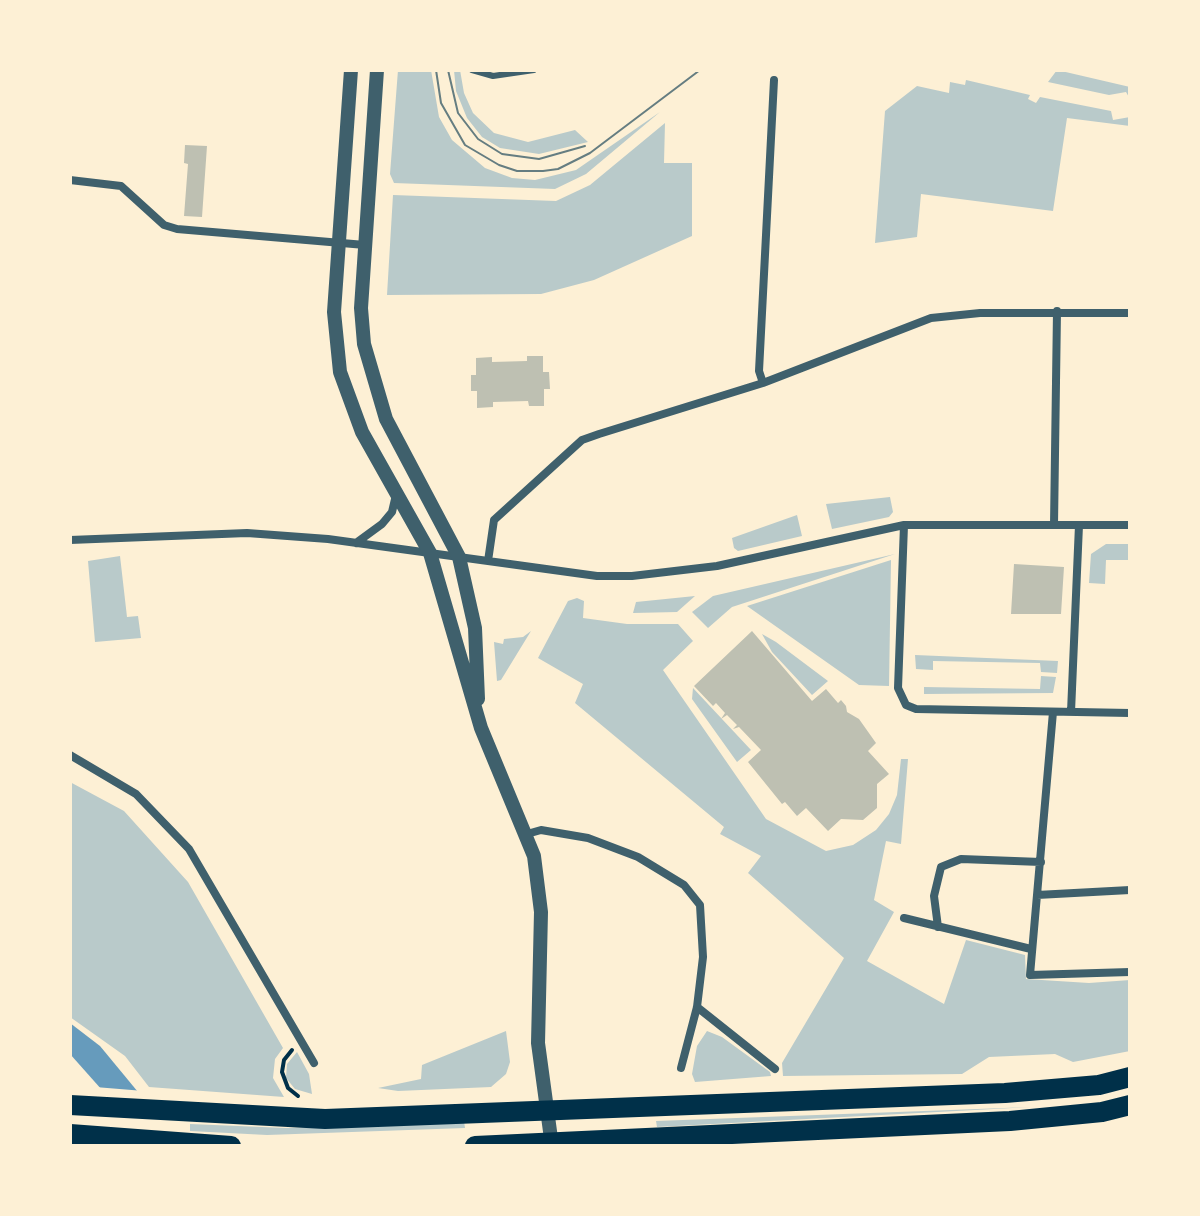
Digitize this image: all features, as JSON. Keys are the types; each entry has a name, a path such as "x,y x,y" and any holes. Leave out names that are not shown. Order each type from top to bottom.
{"main road":[{"path":"70,1105 325,1119 1005,1093 1099,1085 1130,1077"},
{"path":"475,1146 810,1138 1102,1112 1130,1105"},
{"path":"70,1134 231,1146"}],"street":[{"path":"351,70 334,312 340,372 362,432 430,553 481,728 527,834 539,879 541,912 538,1043 545,1109 556,1144"},
{"path":"377,70 361,308 371,378 386,419 459,557 475,628 481,728"},
{"path":"763,383 759,371 774,80"},
{"path":"70,180 121,186 164,225 177,229 365,245"},
{"path":"1054,525 1057,311"},
{"path":"488,561 494,520 582,440 763,383 931,318 953,314 1057,311 1130,313"},
{"path":"356,543 382,524 392,512 396,495"},
{"path":"904,525 898,688 906,705 916,709 1130,713"},
{"path":"70,540 247,533 356,543 597,576 668,573 904,525 1130,525"},
{"path":"1071,712 1079,525"},
{"path":"1053,712 1030,975 1130,972"},
{"path":"70,755 136,794 189,849 314,1063"},
{"path":"527,834 541,830 588,838 638,857 684,885 700,905 703,957 697,1007 681,1068"},
{"path":"938,927 934,896 941,867 961,859 1041,862"},
{"path":"1037,895 1130,890"},
{"path":"904,918 1031,949"},
{"path":"697,1007 775,1069"},
{"path":"70,1134 70,1146"}],"lane":[{"path":"472,70 493,76 534,70"}],"path":[{"path":"303,1099 288,1088 282,1072 288,1053 304,1043"}],"shaded area":[{"path":"398,70 431,70 439,117 452,140 485,168 512,178 535,180 576,170 660,112 586,174 555,189 394,183 390,174"},
{"path":"454,70 460,70 464,93 473,113 494,133 528,142 575,130 588,142 539,154 500,148 482,137 467,118 456,91"},
{"path":"1057,70 1130,87 1130,99 1126,92 1109,95 1048,82"},
{"path":"966,80 1030,95 1028,99 1036,103 1040,97 1111,111 1113,120 1130,117 1130,126 1067,118 1053,211 921,194 917,237 875,243 885,111 917,86 949,93 950,82 965,85"},
{"path":"665,123 664,163 692,163 692,236 594,280 541,294 387,295 393,195 556,201 590,185"},
{"path":"890,497 893,512 889,517 832,529 826,504"},
{"path":"797,515 802,536 738,551 734,548 732,538"},
{"path":"1106,544 1130,544 1130,560 1106,560 1105,584 1089,583 1091,554"},
{"path":"895,554 732,607 708,628 692,612 713,596"},
{"path":"120,556 127,617 138,616 141,638 95,642 88,561"},
{"path":"891,560 889,686 859,685 747,606"},
{"path":"695,596 677,612 633,613 636,602"},
{"path":"577,598 584,601 583,618 627,624 678,624 693,641 663,670 766,819 826,851 853,845 876,830 889,814 897,795 901,759 908,759 901,844 886,841 874,900 894,912 867,961 944,1004 966,940 1025,955 1026,979 1089,983 1130,980 1130,1051 1073,1062 1055,1054 989,1057 962,1074 783,1076 782,1063 844,958 748,873 761,856 720,834 724,827 575,703 583,684 538,658 568,601"},
{"path":"531,631 501,680 497,681 494,642 503,644 504,639 523,637"},
{"path":"762,634 828,681 812,695 772,652"},
{"path":"915,655 1058,661 1057,673 1041,672 1040,663 933,661 933,670 916,669"},
{"path":"1041,676 1056,677 1053,693 924,694 924,687 1040,689"},
{"path":"693,688 751,750 737,762 692,699"},
{"path":"70,782 124,811 188,882 283,1048 275,1059 273,1078 284,1097 149,1087 125,1056 70,1017"},
{"path":"506,1031 510,1062 506,1074 491,1087 398,1091 378,1088 421,1079 422,1065"},
{"path":"707,1031 722,1037 770,1072 771,1076 695,1082 692,1074 697,1046"},
{"path":"297,1052 309,1074 312,1094 295,1089 286,1078 287,1064"},
{"path":"1031,1107 657,1127 656,1121"},
{"path":"464,1121 465,1128 267,1135 190,1131 190,1124 286,1128"}],"water":[{"path":"70,1023 100,1046 157,1115 118,1108 70,1054"}],"pier":[{"path":"95,1087 144,1091 176,1144 136,1146 115,1110"}],"building":[{"path":"185,145 207,146 202,217 184,216 188,164 184,163"},
{"path":"527,356 543,356 543,372 549,372 550,389 544,389 544,406 529,406 528,401 493,402 493,407 477,408 477,391 471,391 471,375 476,375 476,358 492,357 492,362 527,361"},
{"path":"1014,564 1064,567 1061,614 1011,614"},
{"path":"752,631 812,701 826,689 838,703 841,700 847,712 859,719 876,743 868,751 889,774 877,784 877,808 863,820 841,819 828,831 806,808 797,816 785,802 782,804 748,762 761,750 739,727 733,729 737,725 727,715 721,719 725,713 716,703 713,706 694,686"}],"tram line":[{"path":"436,70 441,103 465,145 499,165 517,171 558,169 590,153 700,70"},
{"path":"448,70 458,113 478,139 502,154 539,159 585,146"}]}
